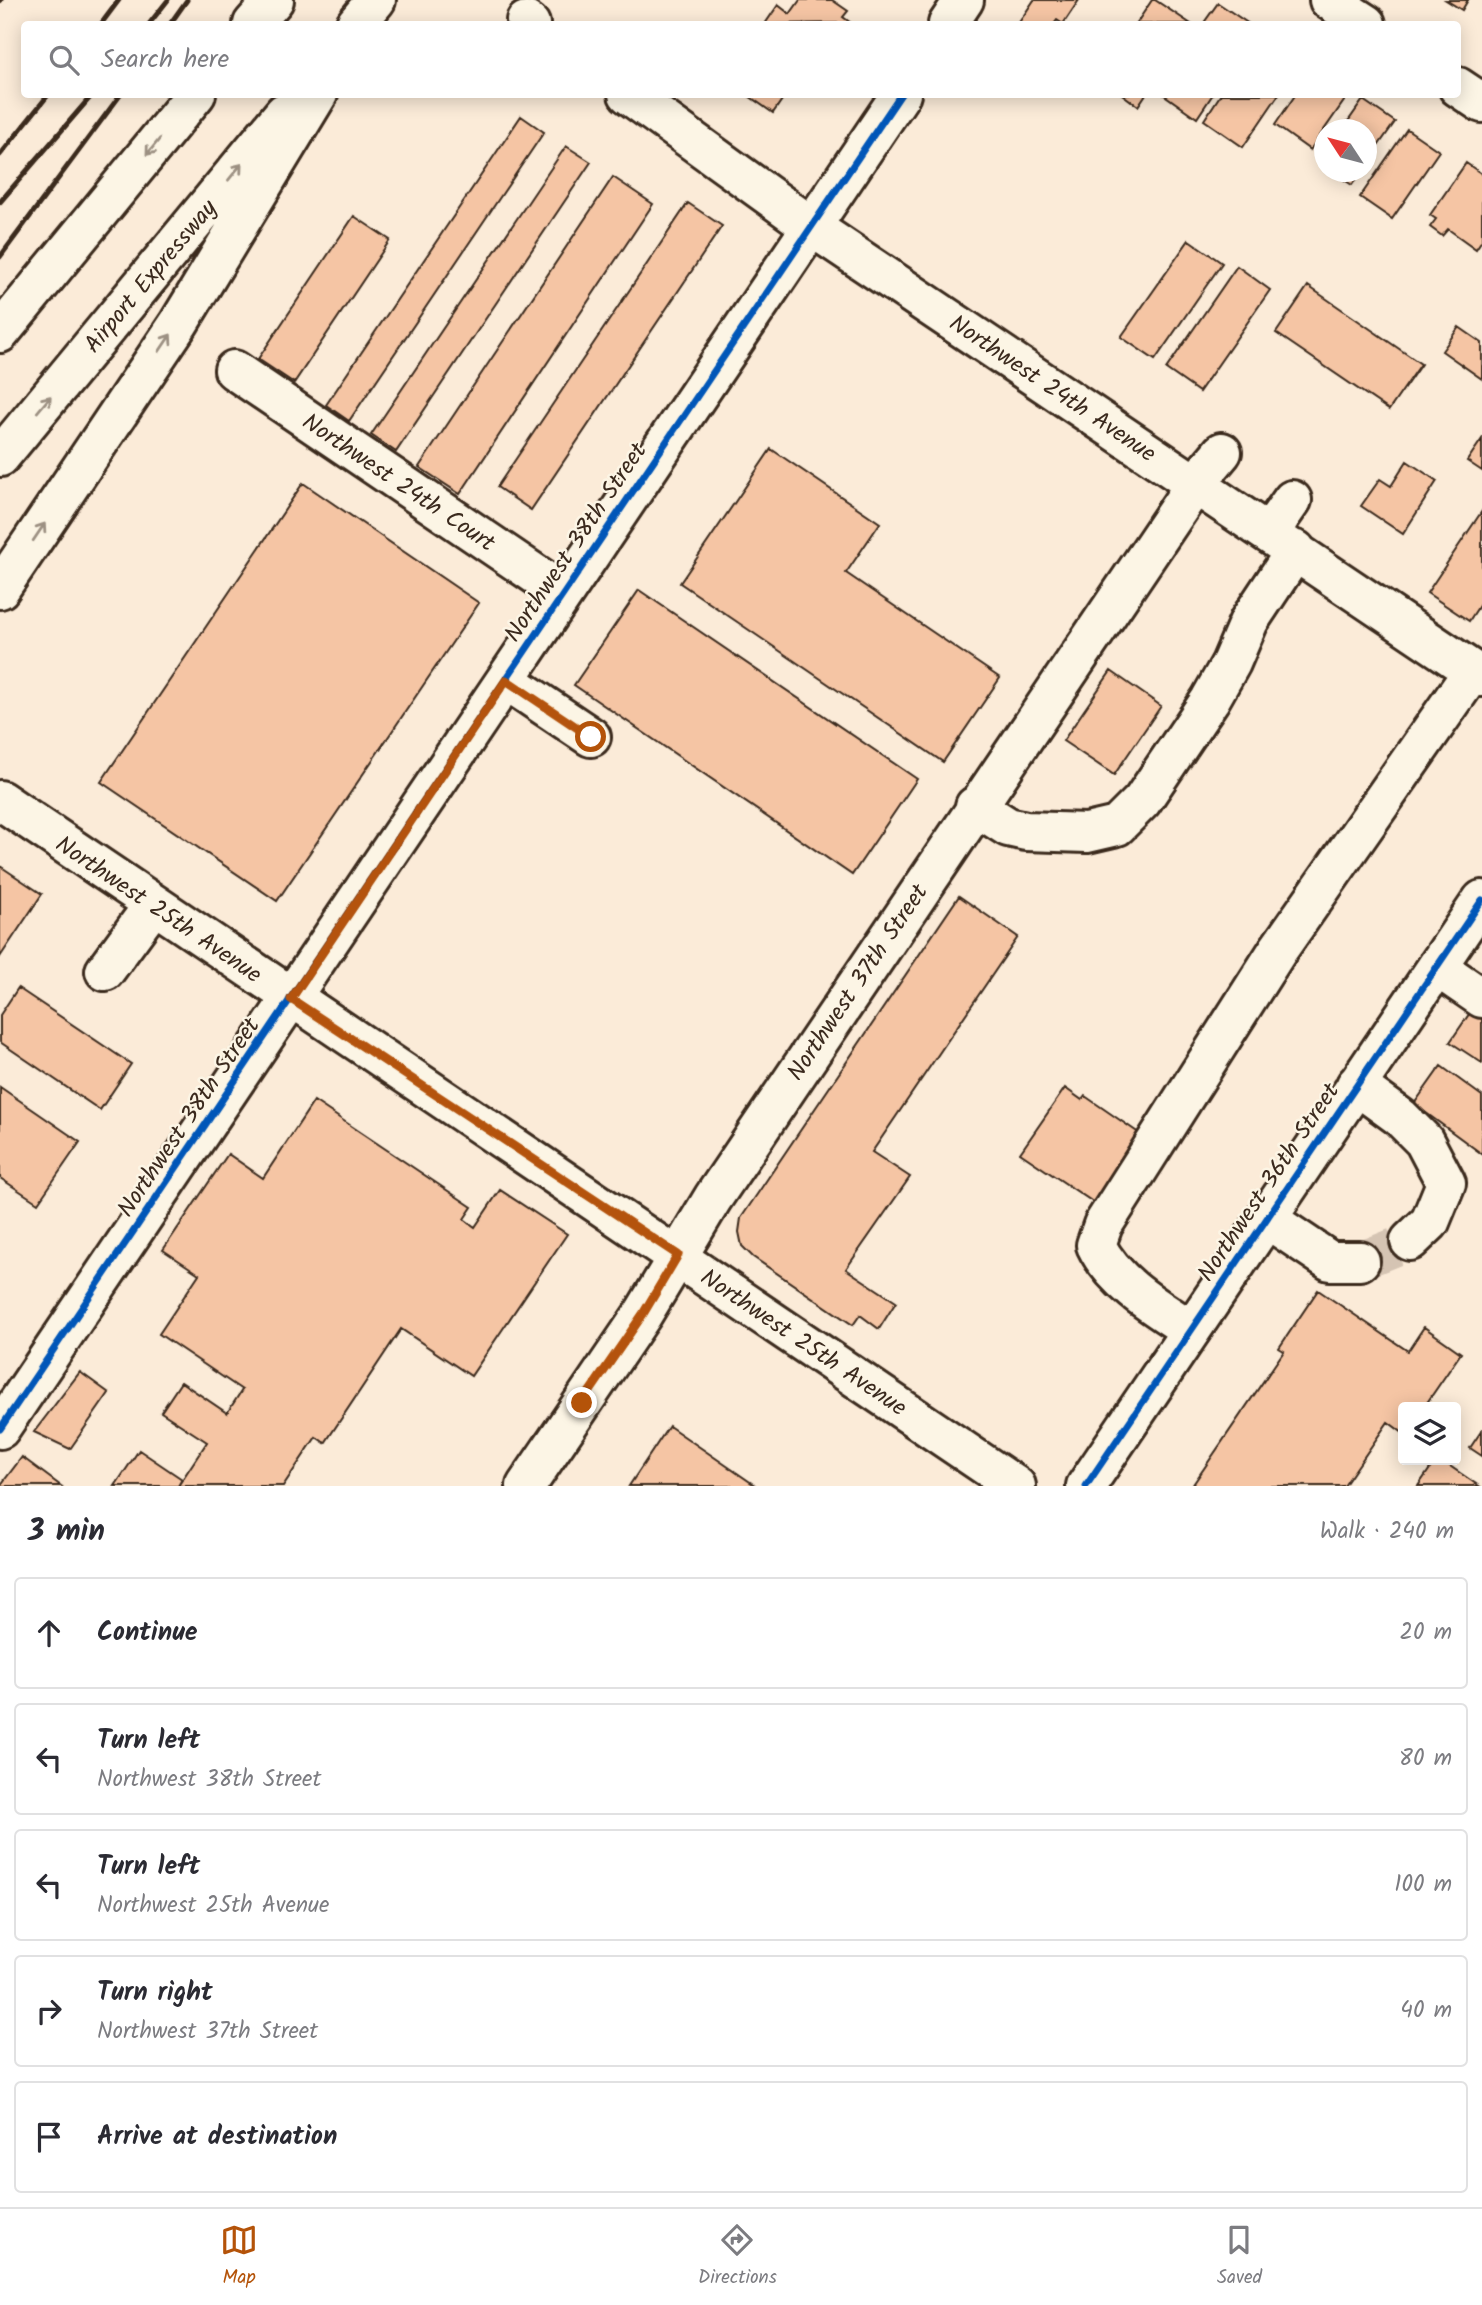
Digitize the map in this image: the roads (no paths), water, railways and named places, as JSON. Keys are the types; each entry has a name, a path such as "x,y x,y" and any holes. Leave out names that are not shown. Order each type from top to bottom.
{"main road":[{"path":"256,21 274,0"},
{"path":"950,21 964,0"},
{"path":"1329,0 1361,21"},
{"path":"1461,88 1482,103"},
{"path":"0,333 193,98"},
{"name":"Airport Expressway","path":"0,457 296,98"},
{"path":"0,589 179,323 316,98"},
{"name":"Northwest 24th Avenue","path":"634,98 813,227 1477,674"},
{"name":"Northwest 38th Street","path":"0,1429 13,1383 291,999 898,98"},
{"name":"Northwest 24th Court","path":"234,370 563,593"},
{"name":"Northwest 37th Street","path":"526,1486 643,1314 713,1198 975,806 1196,483 1222,452"},
{"path":"975,806 1008,827 1026,831 1087,833 1117,826 1142,801 1210,700 1231,663 1283,542 1292,500"},
{"path":"1191,1330 1150,1304 1104,1261 1096,1245 1103,1226 1278,950 1477,674"},
{"path":"506,680 591,737"},
{"name":"Northwest 25th Avenue","path":"0,800 291,999 678,1255 1016,1486"},
{"name":"Northwest 36th Street","path":"1086,1486 1482,900"},
{"path":"105,971 154,904"},
{"path":"1437,967 1482,998"},
{"path":"1356,1085 1401,1117 1424,1141 1446,1183 1430,1222 1410,1241"},
{"path":"1266,1218 1330,1261 1360,1261"}],"tunnel":[{"path":"1360,1261 1410,1241"}],"railway":[{"path":"103,21 119,0"},
{"path":"151,21 168,0"},
{"path":"172,21 187,0"},
{"path":"0,155 46,98"},
{"path":"0,202 90,98"},
{"path":"0,257 118,98"}]}
